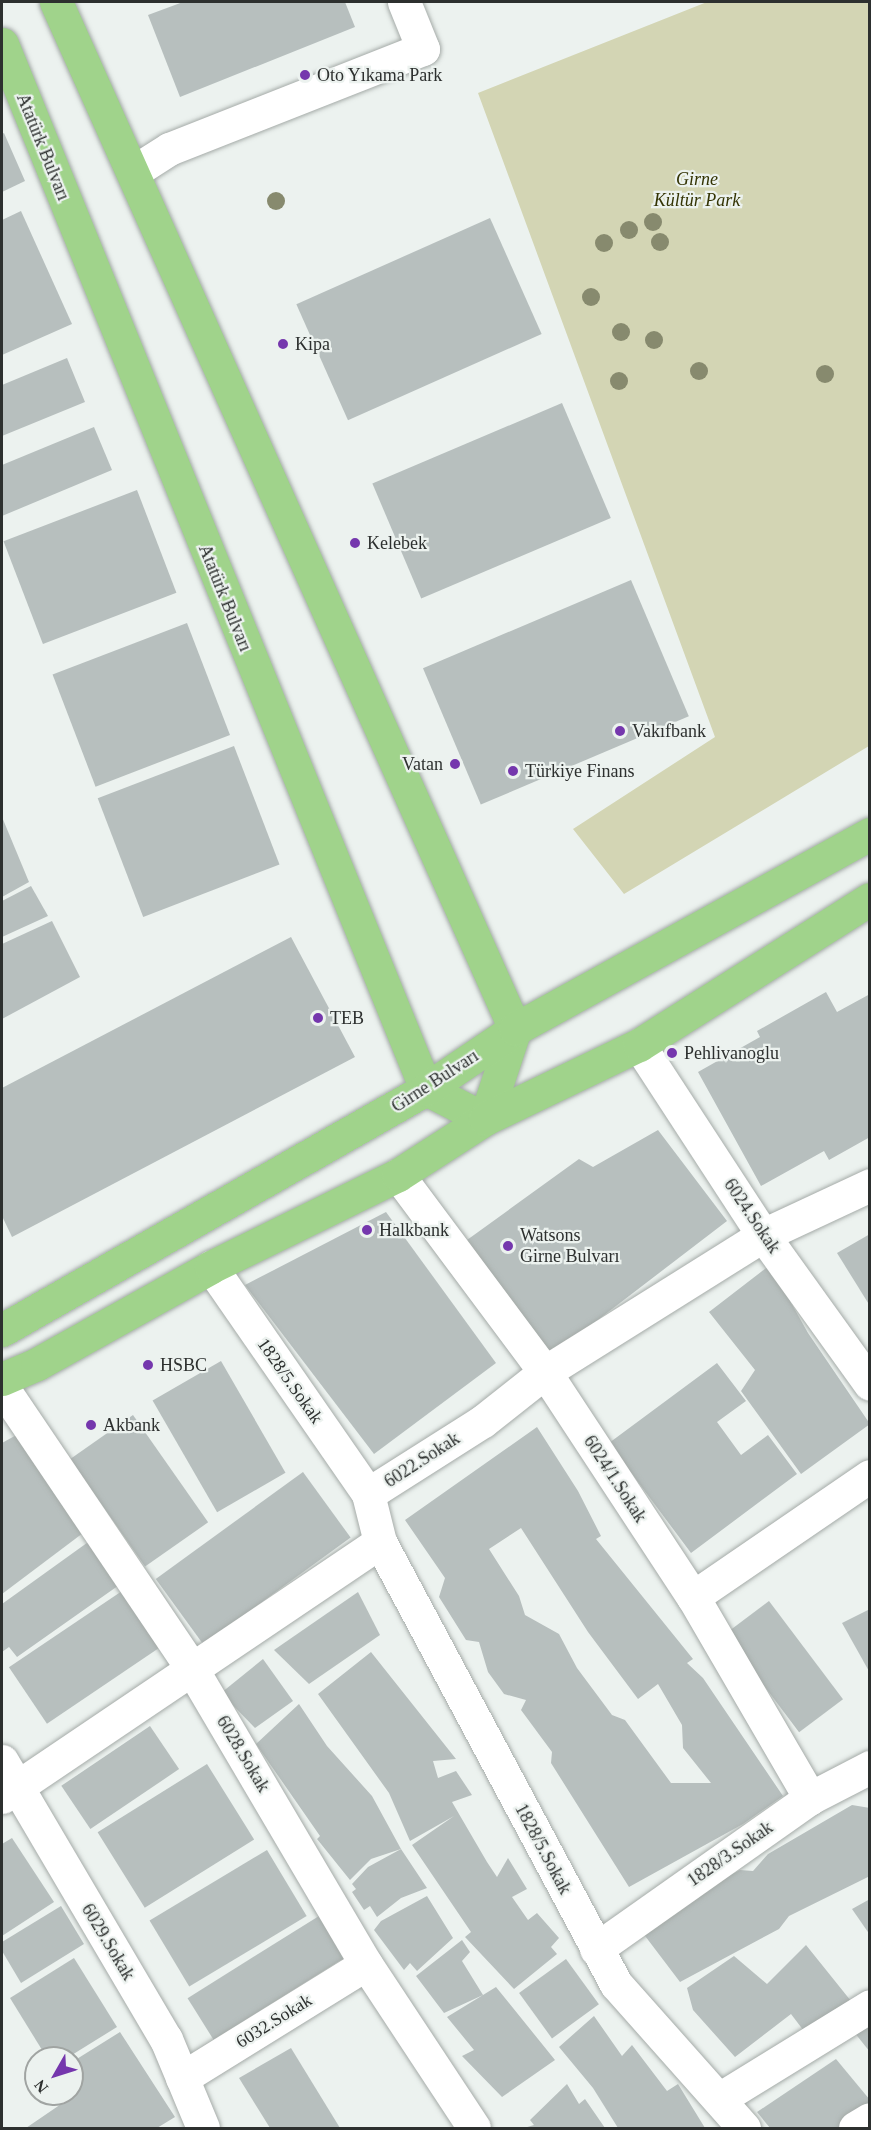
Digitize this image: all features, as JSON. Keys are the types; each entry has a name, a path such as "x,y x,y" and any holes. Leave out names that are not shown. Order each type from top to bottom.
{"main road":[{"path":"56,2 515,1029 485,1119"},
{"name":"Atatürk Bulvarı","path":"2,44 426,1089"},
{"name":"Girne Bulvarı","path":"2,1330 426,1089 515,1029 870,834"},
{"path":"2,1379 37,1364 212,1268 398,1175 485,1119 639,1045 870,899"},
{"path":"426,1089 485,1119"}],"street":[{"path":"133,172 169,149 423,49 404,2"},
{"name":"6024.Sokak","path":"639,1045 763,1235 870,1384"},
{"name":"6024/1.Sokak","path":"398,1175 545,1372 693,1598 810,1798"},
{"name":"6022.Sokak","path":"380,1542 368,1494 483,1421 545,1372 763,1235 870,1185"},
{"name":"1828/5.Sokak","path":"212,1268 368,1494"},
{"name":"6028.Sokak","path":"2,1386 192,1668 366,1964 474,2128"},
{"path":"693,1598 870,1476"},
{"path":"6,1782 192,1668 380,1542"},
{"name":"1828/5.Sokak","path":"380,1542 616,1984 744,2128"},
{"name":"1828/3.Sokak","path":"596,1949 810,1798 870,1767"},
{"name":"6029.Sokak","path":"6,1782 166,2039 203,2128"},
{"name":"6032.Sokak","path":"182,2078 366,1964"},
{"path":"718,2100 870,2006"},
{"path":"855,2128 870,2119"}],"green space":[{"name":"Girne Kültür Park","path":"707,2 869,2 869,746 624,894 573,829 715,737 478,93"}],"building":[{"path":"183,2 345,2 355,27 180,97 148,15"},
{"path":"4,133 25,181 2,192 2,134"},
{"path":"21,211 72,324 2,355 2,220"},
{"path":"490,218 542,334 348,420 296,304"},
{"path":"67,358 85,402 2,436 2,385"},
{"path":"562,403 611,518 421,599 372,483"},
{"path":"94,427 112,470 2,516 2,465"},
{"path":"137,490 176,593 43,644 3,541"},
{"path":"631,580 689,716 481,805 423,668"},
{"path":"187,623 230,735 96,787 53,675"},
{"path":"234,746 280,865 143,917 98,798"},
{"path":"2,817 29,882 2,897"},
{"path":"31,886 48,916 2,937 2,901"},
{"path":"52,921 80,977 2,1019 2,944"},
{"path":"291,937 355,1057 12,1237 2,1216 2,1088"},
{"path":"826,992 837,1012 870,994 870,1137 829,1160 824,1151 761,1186 698,1072 760,1037 757,1031"},
{"path":"658,1130 727,1221 552,1355 467,1240 579,1159 593,1167"},
{"path":"386,1212 496,1363 374,1454 245,1285"},
{"path":"870,1234 870,1306 837,1253"},
{"path":"770,1265 808,1333 870,1424 801,1474 741,1391 755,1370 709,1312"},
{"path":"221,1361 286,1473 217,1512 153,1400"},
{"path":"717,1363 746,1401 717,1422 741,1455 768,1435 797,1474 691,1553 609,1443"},
{"path":"133,1415 208,1522 145,1566 70,1459"},
{"path":"537,1427 578,1491 601,1536 596,1539 693,1659 687,1663 703,1678 783,1796 743,1824 629,1887 551,1763 552,1752 521,1710 526,1700 504,1694 488,1672 479,1642 466,1640 439,1597 445,1578 405,1520","holes":["521,1528 588,1632 638,1699 658,1684 682,1725 683,1748 711,1783 671,1783 625,1720 612,1715 577,1668 559,1634 525,1615 519,1596 489,1549"]},
{"path":"20,1433 87,1530 2,1594 2,1443"},
{"path":"303,1472 351,1538 203,1645 156,1579"},
{"path":"91,1540 122,1583 17,1657 9,1647 2,1652 2,1604"},
{"path":"125,1589 163,1645 47,1724 9,1667"},
{"path":"358,1592 380,1635 309,1684 274,1650"},
{"path":"769,1601 843,1699 799,1732 725,1634"},
{"path":"870,1609 870,1673 842,1623"},
{"path":"371,1652 456,1759 433,1761 438,1778 456,1771 472,1795 452,1802 487,1862 497,1877 508,1858 527,1889 512,1897 528,1920 537,1913 559,1938 551,1947 557,1954 514,1989 465,1937 471,1932 412,1845 454,1816 410,1841 389,1793 318,1694"},
{"path":"263,1659 293,1701 255,1728 221,1693"},
{"path":"299,1704 327,1746 372,1796 401,1849 371,1859 350,1880 317,1839 320,1836 256,1744"},
{"path":"150,1726 179,1769 90,1829 61,1786"},
{"path":"207,1764 254,1839 145,1908 98,1832"},
{"path":"852,1805 870,1808 870,1876 789,1916 779,1929 680,1982 636,1924 740,1870 753,1871 768,1854"},
{"path":"12,1838 54,1902 2,1936 2,1844"},
{"path":"401,1849 427,1888 401,1898 377,1917 370,1906 364,1910 352,1892 356,1889 352,1884 368,1867"},
{"path":"267,1850 307,1916 189,1987 150,1921"},
{"path":"427,1896 453,1938 417,1971 410,1963 404,1970 374,1930 381,1921"},
{"path":"870,1899 870,1935 852,1909"},
{"path":"61,1906 84,1944 21,1983 2,1951 2,1942"},
{"path":"319,1916 345,1958 214,2040 188,1998"},
{"path":"462,1940 470,1952 462,1961 483,1995 444,2013 416,1976"},
{"path":"806,1945 855,2006 810,2039 791,2014 735,2057 693,2010 687,1988 734,1956 767,1984"},
{"path":"74,1958 117,2027 84,2047 40,2046 10,1998"},
{"path":"566,1959 599,2004 552,2038 519,1993"},
{"path":"496,1987 555,2060 502,2097 462,2056 474,2050 447,2017"},
{"path":"870,2015 870,2052 850,2027"},
{"path":"594,2016 622,2056 632,2045 667,2091 678,2084 705,2128 618,2128 593,2088 559,2047"},
{"path":"120,2032 175,2117 157,2128 26,2128 58,2106 84,2106 84,2054"},
{"path":"291,2048 340,2128 270,2128 239,2078"},
{"path":"836,2059 870,2100 870,2109 841,2128 770,2128 757,2112"},
{"path":"567,2084 579,2104 585,2099 605,2128 524,2128 534,2125 530,2120"}],"place":[{"name":"Oto Yıkama Park","path":"305,75"},
{"name":"Kipa","path":"283,344"},
{"name":"Kelebek","path":"355,543"},
{"name":"Vakıfbank","path":"620,731"},
{"name":"Vatan","path":"455,764"},
{"name":"Türkiye Finans","path":"513,771"},
{"name":"TEB","path":"318,1018"},
{"name":"Pehlivanoglu","path":"672,1053"},
{"name":"Halkbank","path":"367,1230"},
{"name":"Watsons Girne Bulvarı","path":"508,1246"},
{"name":"HSBC","path":"148,1365"},
{"name":"Akbank","path":"91,1425"}]}
